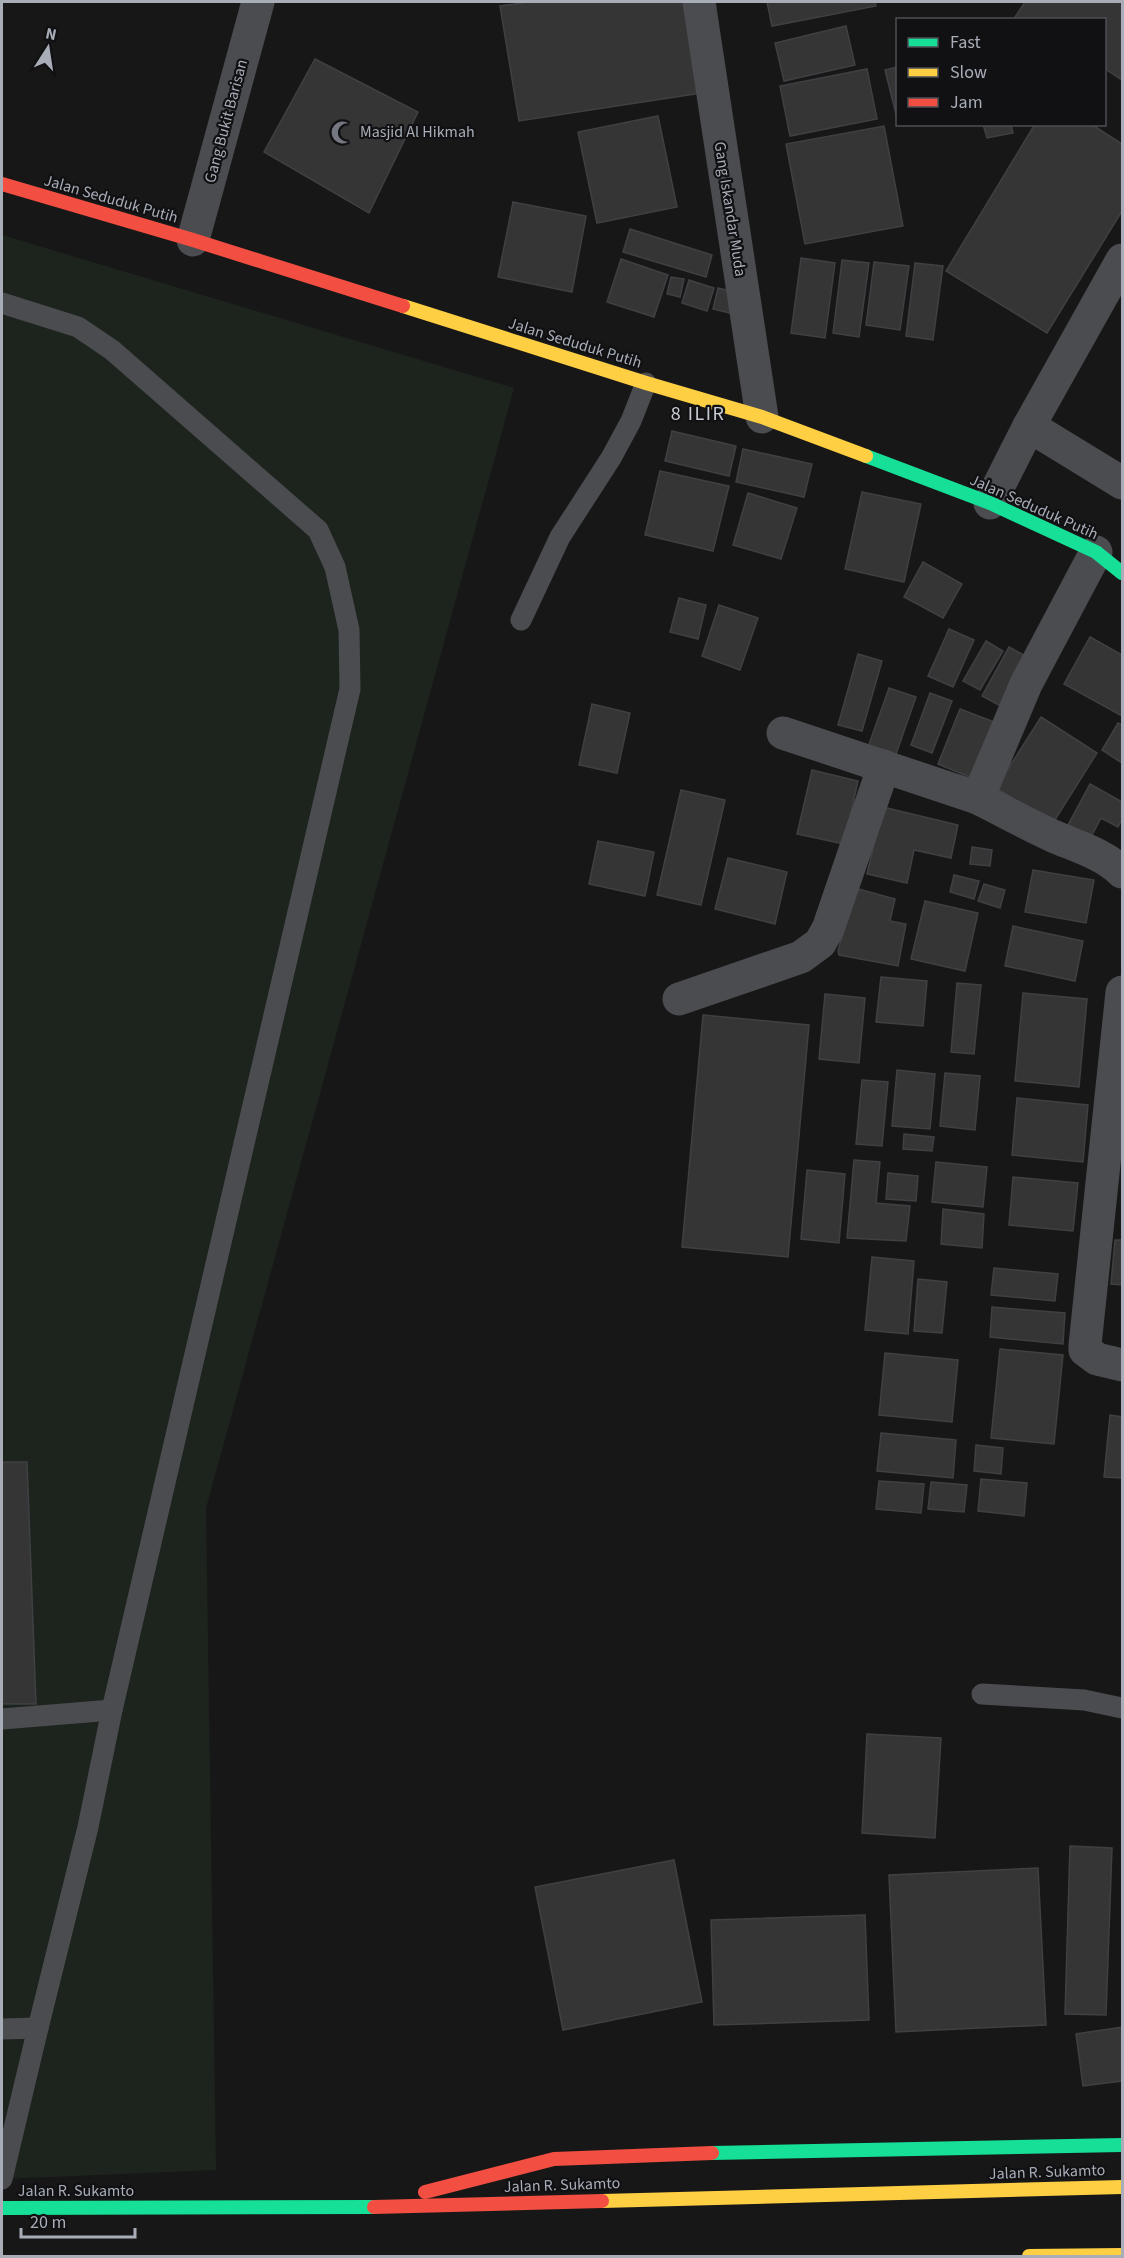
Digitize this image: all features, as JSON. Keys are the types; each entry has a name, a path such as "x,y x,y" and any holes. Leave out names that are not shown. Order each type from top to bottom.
{"main road":[{"name":"Jalan Seduduk Putih","path":"2,184 193,240 762,417 990,503 1096,552 1122,573"},
{"path":"365,2207 554,2159 792,2150 1122,2145"},
{"name":"Jalan R. Sukamto","path":"2,2208 365,2207 1122,2187"},
{"path":"1029,2256 1122,2255"}],"street":[{"name":"Gang Bukit Barisan","path":"193,240 258,2"},
{"name":"Gang Iskandar Muda","path":"699,2 762,417"},
{"path":"990,503 1029,426 1122,260"},
{"path":"1029,426 1122,483"},
{"path":"978,798 1026,684 1096,552"},
{"path":"783,733 978,798 1042,831 1089,851 1116,866 1122,872"},
{"path":"679,999 801,957 820,943 828,929 884,766"},
{"path":"1122,992 1084,1345 1091,1357 1122,1365"}],"lane":[{"path":"2,303 78,327 112,350 318,530 335,567 349,630 350,689 112,1710 66,1924 38,2028 2,2179"},
{"path":"521,620 560,537 611,458 631,421 646,382"},
{"path":"982,1694 1084,1700 1122,1708"},
{"path":"2,1719 112,1710"},
{"path":"2,2029 38,2028"}],"shaded area":[{"path":"2,235 514,388 206,1508 216,2170 2,2179"}],"building":[{"path":"529,2 686,2 701,93 519,121 500,6"},
{"path":"767,2 875,2 876,6 772,26"},
{"path":"1025,2 1119,2 1122,4 1122,80 1106,69 1106,18 1014,18"},
{"path":"846,26 855,65 784,81 775,43"},
{"name":"Masjid Al Hikmah","path":"315,59 418,112 369,213 264,152"},
{"path":"896,67 896,114 885,70"},
{"path":"867,69 877,119 790,136 780,86"},
{"path":"658,116 677,207 597,223 578,132"},
{"path":"884,126 903,226 805,244 786,144"},
{"path":"984,126 1011,126 1013,133 987,138"},
{"path":"1034,126 1094,126 1122,144 1122,211 1047,333 946,271"},
{"path":"513,202 586,216 572,292 498,277"},
{"path":"630,229 712,255 706,277 623,252"},
{"path":"801,258 835,263 825,338 791,333"},
{"path":"621,259 668,275 654,317 607,302"},
{"path":"842,260 869,263 859,337 833,333"},
{"path":"874,262 909,266 900,330 866,325"},
{"path":"915,263 943,266 933,340 906,336"},
{"path":"671,277 684,279 680,297 667,294"},
{"path":"689,280 714,288 707,311 682,303"},
{"path":"718,288 739,293 734,314 713,309"},
{"path":"672,431 736,446 729,476 665,461"},
{"path":"743,449 812,464 804,497 736,482"},
{"path":"660,471 729,486 713,551 645,535"},
{"path":"862,492 921,504 904,582 845,569"},
{"path":"748,493 797,508 781,559 733,545"},
{"path":"923,562 962,584 943,618 904,597"},
{"path":"679,598 706,605 698,639 670,632"},
{"path":"719,605 758,618 740,670 702,656"},
{"path":"949,629 974,640 953,687 928,676"},
{"path":"1090,637 1122,655 1122,716 1064,684"},
{"path":"986,641 1003,651 980,690 963,681"},
{"path":"1009,647 1033,660 1006,709 982,696"},
{"path":"858,654 882,661 862,731 838,725"},
{"path":"889,688 916,697 895,757 868,747"},
{"path":"930,693 952,701 932,753 911,745"},
{"path":"592,704 630,713 617,773 579,765"},
{"path":"960,709 994,722 972,778 938,764"},
{"path":"1041,717 1097,753 1053,823 996,788"},
{"path":"1118,723 1122,725 1122,763 1102,750"},
{"path":"812,770 858,781 844,844 797,834"},
{"path":"1090,784 1122,802 1122,819 1118,827 1101,818 1091,837 1068,825"},
{"path":"681,790 725,800 701,905 657,895"},
{"path":"883,807 958,825 951,858 914,850 907,883 867,874"},
{"path":"598,841 654,852 645,896 589,884"},
{"path":"972,847 992,850 990,866 970,864"},
{"path":"728,858 787,872 775,924 715,909"},
{"path":"1033,870 1094,880 1086,923 1025,912"},
{"path":"954,875 979,881 974,899 950,892"},
{"path":"984,884 1005,890 1000,908 978,901"},
{"path":"855,888 895,899 890,921 906,924 898,966 839,955 838,951"},
{"path":"925,901 978,913 965,971 911,959"},
{"path":"1013,926 1083,941 1075,981 1005,966"},
{"path":"881,977 927,981 923,1026 876,1022"},
{"path":"957,983 981,985 974,1054 951,1052"},
{"path":"1023,993 1087,999 1079,1087 1015,1081"},
{"path":"825,994 865,998 859,1063 819,1059"},
{"path":"703,1015 809,1025 788,1257 682,1247"},
{"path":"897,1070 935,1074 930,1129 892,1126"},
{"path":"945,1073 980,1076 975,1130 940,1126"},
{"path":"862,1080 888,1082 882,1146 856,1144"},
{"path":"1017,1098 1088,1105 1083,1162 1012,1155"},
{"path":"904,1134 934,1137 932,1151 903,1149"},
{"path":"854,1160 880,1162 876,1203 910,1206 906,1241 847,1238"},
{"path":"936,1162 987,1167 983,1207 932,1202"},
{"path":"807,1170 845,1174 839,1243 801,1239"},
{"path":"888,1173 918,1176 916,1201 886,1199"},
{"path":"1013,1177 1078,1183 1073,1231 1009,1225"},
{"path":"943,1209 984,1214 982,1248 941,1244"},
{"path":"1115,1240 1122,1240 1122,1285 1111,1284"},
{"path":"872,1257 914,1261 908,1334 865,1330"},
{"path":"994,1268 1058,1274 1055,1301 991,1295"},
{"path":"918,1279 947,1282 942,1333 914,1331"},
{"path":"992,1307 1065,1313 1063,1344 990,1337"},
{"path":"1000,1349 1063,1355 1054,1444 991,1438"},
{"path":"885,1353 958,1360 952,1422 879,1415"},
{"path":"1110,1415 1122,1417 1122,1478 1104,1477"},
{"path":"881,1433 956,1440 953,1478 877,1471"},
{"path":"976,1445 1003,1448 1001,1474 974,1471"},
{"path":"2,1462 27,1462 36,1704 2,1704"},
{"path":"981,1479 1027,1483 1024,1516 978,1511"},
{"path":"879,1481 924,1484 921,1513 876,1509"},
{"path":"931,1482 967,1485 964,1512 928,1509"},
{"path":"867,1734 941,1738 935,1838 862,1833"},
{"path":"1070,1846 1112,1848 1106,2015 1065,2014"},
{"path":"674,1860 702,2002 563,2030 535,1887"},
{"path":"1038,1868 1046,2025 896,2032 889,1875"},
{"path":"865,1915 869,2020 714,2025 711,1920"},
{"path":"1122,2027 1122,2081 1083,2086 1076,2034"}],"traffic: fast":[{"path":"866,456 990,503 1096,552 1122,573"},
{"path":"712,2153 1122,2145"},
{"path":"2,2208 374,2207"}],"traffic: slow":[{"path":"403,306 762,417 866,456"},
{"path":"602,2201 1122,2187"},
{"path":"1029,2256 1122,2255"}],"traffic: jam":[{"path":"2,184 193,240 403,306"},
{"path":"425,2192 554,2159 712,2153"},
{"path":"374,2207 602,2201"}],"place":[{"name":"Masjid Al Hikmah","path":"342,132"}],"district":[{"name":"8 ILIR","path":"698,414"}]}
